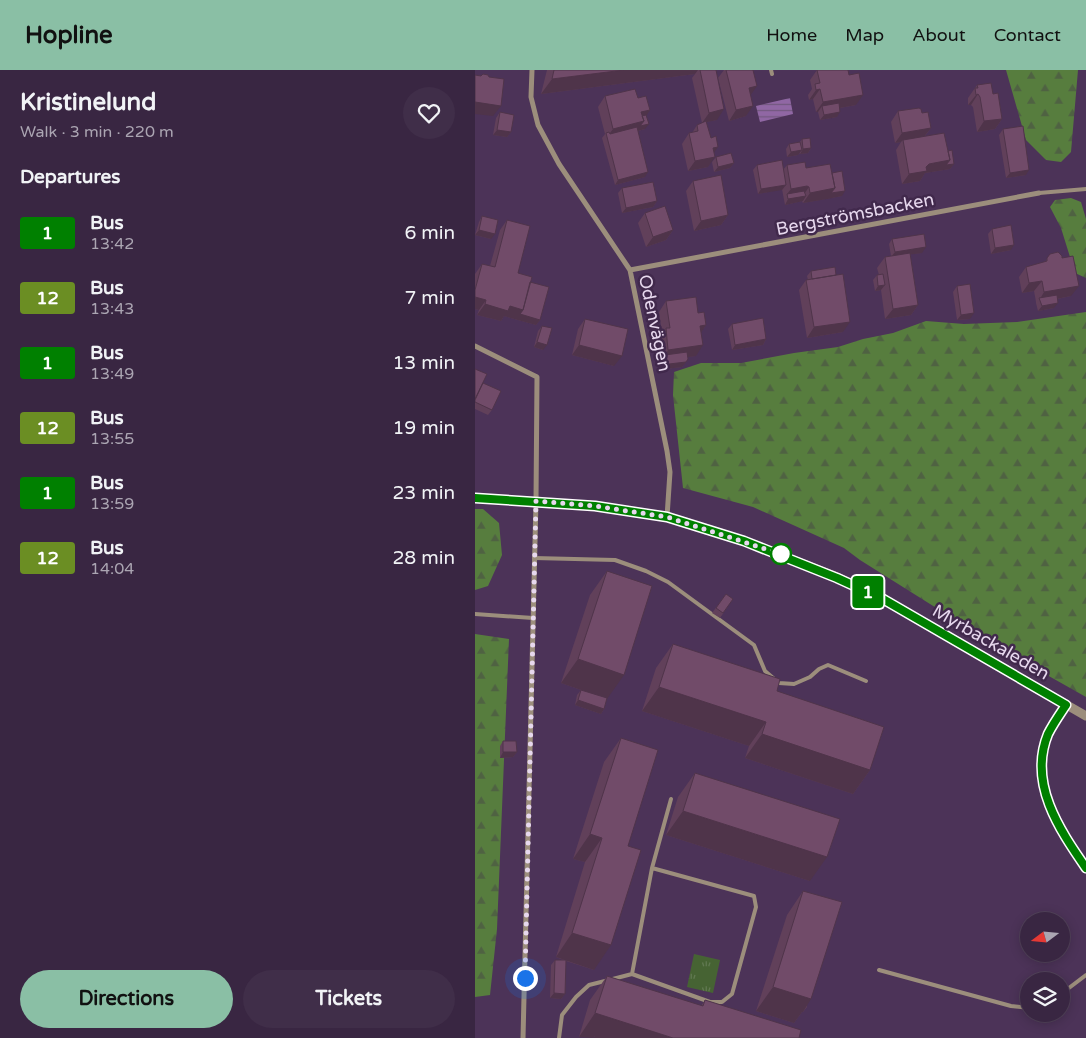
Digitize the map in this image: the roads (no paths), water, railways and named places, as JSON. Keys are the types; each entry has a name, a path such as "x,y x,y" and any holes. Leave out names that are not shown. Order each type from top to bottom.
{"street":[{"name":"Odenvägen","path":"532,70 531,96 538,125 559,164 631,270 667,451 670,472 667,517"},
{"name":"Bergströmsbacken","path":"631,270 1039,193"},
{"path":"475,346 537,377 536,501 523,1038"},
{"name":"Myrbackaleden","path":"475,498 595,506 667,517 781,554 883,599 1086,716"},
{"path":"1066,705 1049,733 1043,753 1043,789 1051,811 1070,846 1086,868"}],"lane":[{"name":"Bergströmsbacken","path":"1039,193 1086,189"},
{"path":"534,558 615,560 646,571 668,582 754,645 765,672 779,683 794,684 810,677 819,669 828,666 866,681"},
{"path":"475,614 533,618"},
{"path":"632,974 652,868 671,799"},
{"path":"559,1038 562,1015 576,997 589,985 632,974 710,1002 723,1002 732,994 756,907 755,896 652,868"},
{"path":"879,970 1020,1007"},
{"path":"1070,987 1086,975"}]}
